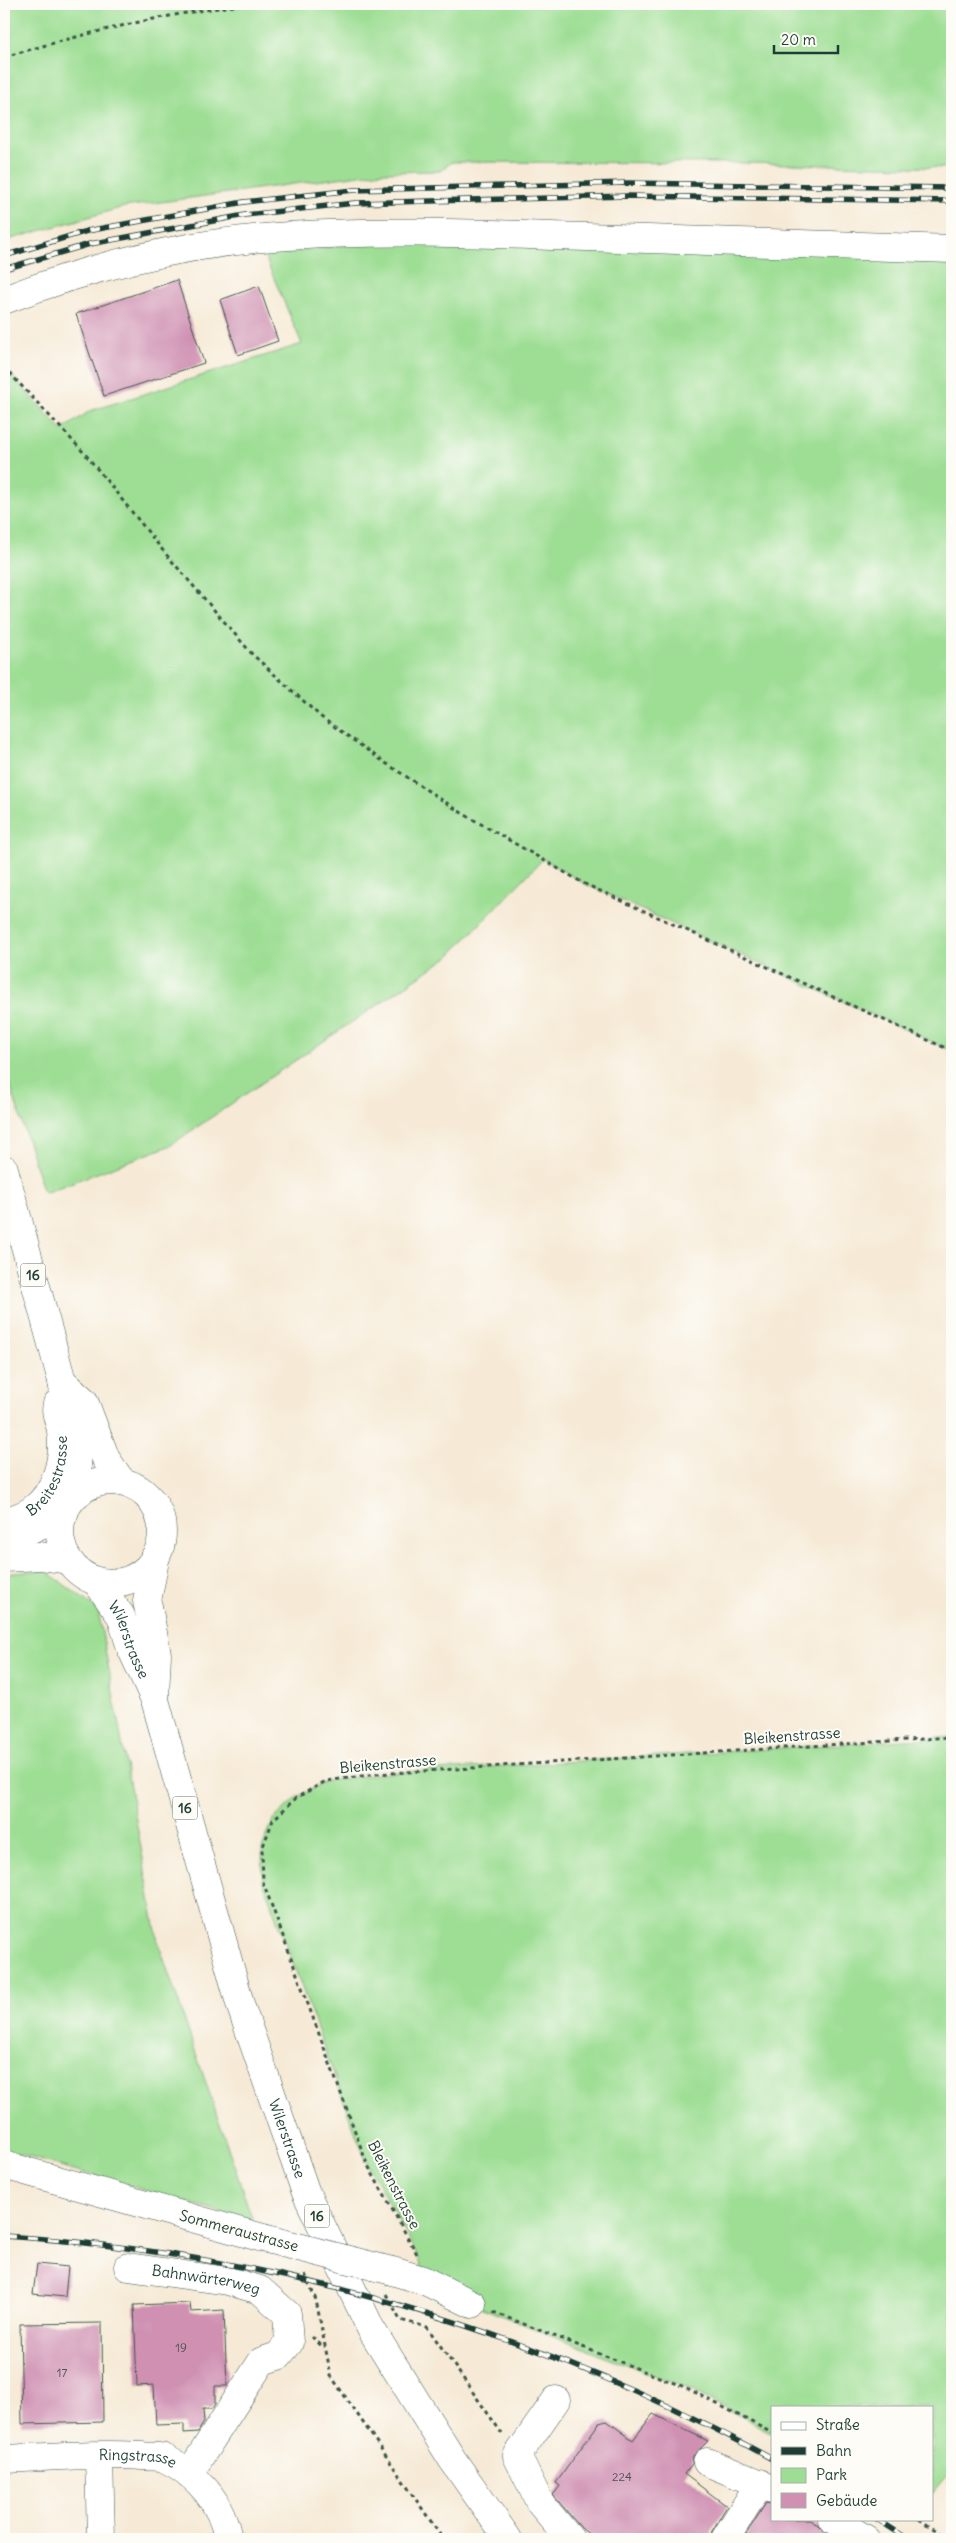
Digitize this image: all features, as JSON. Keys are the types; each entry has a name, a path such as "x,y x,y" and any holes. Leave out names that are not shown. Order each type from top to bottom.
{"main road":[{"path":"4,300 53,280 154,256 226,242 290,236 444,233 952,249"},
{"name":"16","path":"4,1169 62,1381 66,1406 77,1447 71,1504"},
{"path":"62,1381 84,1401 106,1459 122,1482"},
{"name":"Breitestrasse","path":"4,1522 31,1511 45,1499 54,1482 61,1451 61,1432 56,1408 62,1381"},
{"path":"4,1537 29,1530 71,1504 99,1483 122,1482 136,1488 148,1497 157,1510 162,1525 161,1541 156,1555 146,1569 131,1579 114,1583 96,1581 86,1576 68,1560 62,1545 60,1529 71,1504"},
{"name":"Wilerstrasse","path":"155,1700 158,1654 147,1601 156,1555"},
{"path":"4,1558 40,1556 68,1560"},
{"name":"Wilerstrasse","path":"96,1581 121,1616 130,1648 155,1700 241,2007 306,2193 371,2329 452,2460 508,2539"},
{"name":"Sommeraustrasse","path":"4,2164 263,2238 388,2280 423,2280 472,2304"},
{"name":"Bahnwärterweg","path":"128,2267 228,2281 260,2290 287,2314 289,2343 278,2356 262,2361 189,2474"},
{"path":"556,2400 517,2456 540,2503 570,2539"},
{"path":"99,2456 101,2539"},
{"name":"Ringstrasse","path":"4,2459 99,2456 163,2458 189,2474 208,2491 225,2522 228,2539"},
{"path":"707,2462 766,2486 725,2539"},
{"path":"834,2520 866,2539"}],"path":[{"path":"4,57 95,31 161,16 254,4"},
{"path":"4,367 86,455 165,553 252,654 321,718 384,762 462,812 585,884 952,1051"},
{"name":"Bleikenstrasse","path":"423,2280 422,2267 416,2251 367,2164 263,1882 262,1849 273,1820 296,1798 326,1781 377,1774 952,1737"},
{"path":"303,2269 316,2300 331,2376 443,2539"},
{"path":"388,2280 400,2320 427,2327 517,2456"},
{"path":"472,2304 687,2388 771,2432"},
{"path":"920,2520 949,2539"}],"green space":[{"path":"4,4 952,4 952,168 744,163 452,162 440,171 382,172 124,207 4,241"},
{"path":"444,233 952,249 952,1051 585,884 543,859 448,957 169,1146 44,1193 4,1065 4,367 62,430 90,411 302,344 264,255"},
{"path":"45,1570 98,1610 158,1942 253,2221 4,2150 4,1574"},
{"path":"952,1737 952,2469 934,2491 934,2406 771,2406 771,2432 687,2388 472,2304 422,2267 416,2251 367,2164 263,1882 262,1849 273,1820 296,1798 326,1781 377,1774"}],"building":[{"path":"177,280 204,363 104,396 76,314"},
{"path":"259,286 278,341 238,355 220,300"},
{"path":"37,2264 68,2267 65,2297 33,2294"},
{"path":"190,2303 191,2312 224,2310 227,2386 215,2386 215,2404 212,2409 203,2409 204,2422 198,2432 184,2433 184,2424 156,2425 154,2385 137,2386 134,2305"},
{"path":"102,2323 103,2422 22,2424 20,2324"},
{"path":"653,2414 708,2441 693,2456 692,2464 684,2474 727,2506 712,2531 710,2539 596,2539 582,2529 553,2495 560,2486 556,2483 599,2423 607,2421 633,2440"},
{"path":"766,2503 771,2504 771,2520 811,2520 836,2539 743,2539"}],"railway":[{"path":"4,256 87,231 244,202 354,190 628,183 952,188"},
{"path":"4,269 90,244 245,215 355,203 628,196 952,201"},
{"path":"4,2236 104,2245 204,2260 303,2280 400,2306 497,2336 591,2372 683,2413 771,2458"},
{"path":"879,2520 908,2539"}]}
